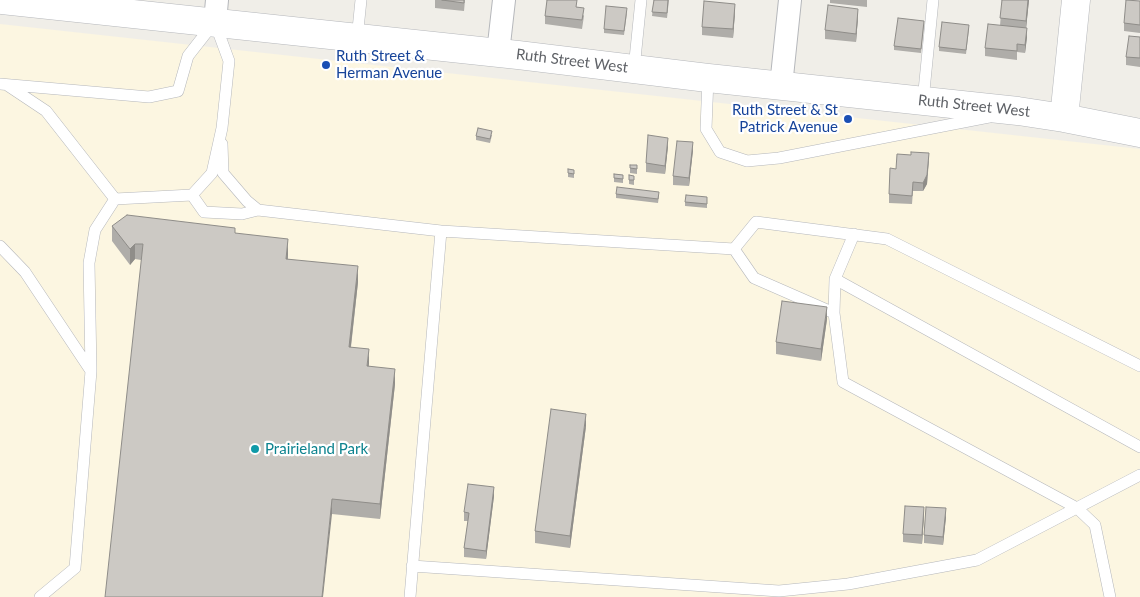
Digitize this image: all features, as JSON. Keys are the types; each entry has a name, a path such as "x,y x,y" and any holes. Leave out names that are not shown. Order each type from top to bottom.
{"street":[{"name":"Ruth Street West","path":"2,0 216,11 357,39 1018,111 1140,133"},
{"path":"498,53 504,0"},
{"path":"781,86 790,0"},
{"path":"1064,118 1076,0"}],"lane":[{"path":"357,39 361,0"},
{"path":"634,69 641,0"},
{"path":"923,101 933,0"},
{"path":"3,84 149,97 178,92 188,56 216,11"},
{"path":"116,199 192,195 212,173 222,128 229,61 216,11"},
{"path":"708,78 706,129 720,152 747,161 780,158 1018,111"},
{"path":"3,84 46,112 116,199"},
{"path":"222,128 223,173 247,201 258,210"},
{"path":"192,195 204,212 242,214 258,210 441,231 734,249"},
{"path":"40,597 74,568 91,370 90,263 95,230 116,199"},
{"path":"734,249 756,222 887,239 1140,366"},
{"path":"410,597 441,231"},
{"path":"854,234 835,279 834,313 843,382 1077,508 1094,526 1110,597"},
{"path":"0,246 25,272 91,370"},
{"path":"734,249 754,278 834,313"},
{"path":"835,279 1140,447"},
{"path":"412,566 779,591 848,584 977,560 1140,475"}],"shaded area":[{"path":"0,24 1140,149 1140,597 0,597"}],"building":[{"path":"442,0 464,0 464,3"},
{"path":"547,0 577,0 576,7 584,8 582,20 545,16"},
{"path":"654,0 668,0 667,13 652,12"},
{"path":"1002,0 1028,0 1026,21 1000,18"},
{"path":"1126,0 1140,1 1140,25 1124,23"},
{"path":"704,1 735,4 733,29 702,27"},
{"path":"828,5 858,9 856,34 825,30"},
{"path":"606,6 627,8 624,31 604,29"},
{"path":"898,18 924,21 921,49 894,46"},
{"path":"942,22 969,25 966,50 939,47"},
{"path":"988,24 1027,28 1025,45 1017,44 1017,51 985,48"},
{"path":"1129,36 1140,37 1140,58 1126,57"},
{"path":"478,128 492,131 490,139 476,136"},
{"path":"648,135 668,138 665,166 646,163"},
{"path":"677,141 693,142 689,178 673,176"},
{"path":"911,152 929,153 927,175 923,183 913,182 912,196 889,194 890,168 896,169 897,154 911,155"},
{"path":"630,165 637,165 637,169 630,168"},
{"path":"568,169 574,170 574,174 568,173"},
{"path":"614,174 623,175 623,179 614,178"},
{"path":"629,175 634,176 634,180 629,180"},
{"path":"617,187 659,192 658,199 616,194"},
{"path":"686,195 707,197 707,204 685,202"},
{"name":"Prairieland Park","path":"127,215 235,228 235,233 288,239 286,259 358,266 349,347 369,349 367,366 395,369 380,504 332,499 322,597 105,597 143,244 135,244 130,249 112,226"},
{"path":"782,301 827,307 821,349 776,342"},
{"path":"551,409 586,414 570,536 535,531"},
{"path":"468,484 494,487 486,551 464,548 469,513 464,512"},
{"path":"905,506 924,507 922,535 903,534"},
{"path":"926,507 946,508 943,537 924,535"}],"place":[{"name":"Ruth Street & Herman Avenue","path":"326,65"},
{"name":"Ruth Street & St Patrick Avenue","path":"848,119"},
{"name":"Prairieland Park","path":"255,449"}]}
